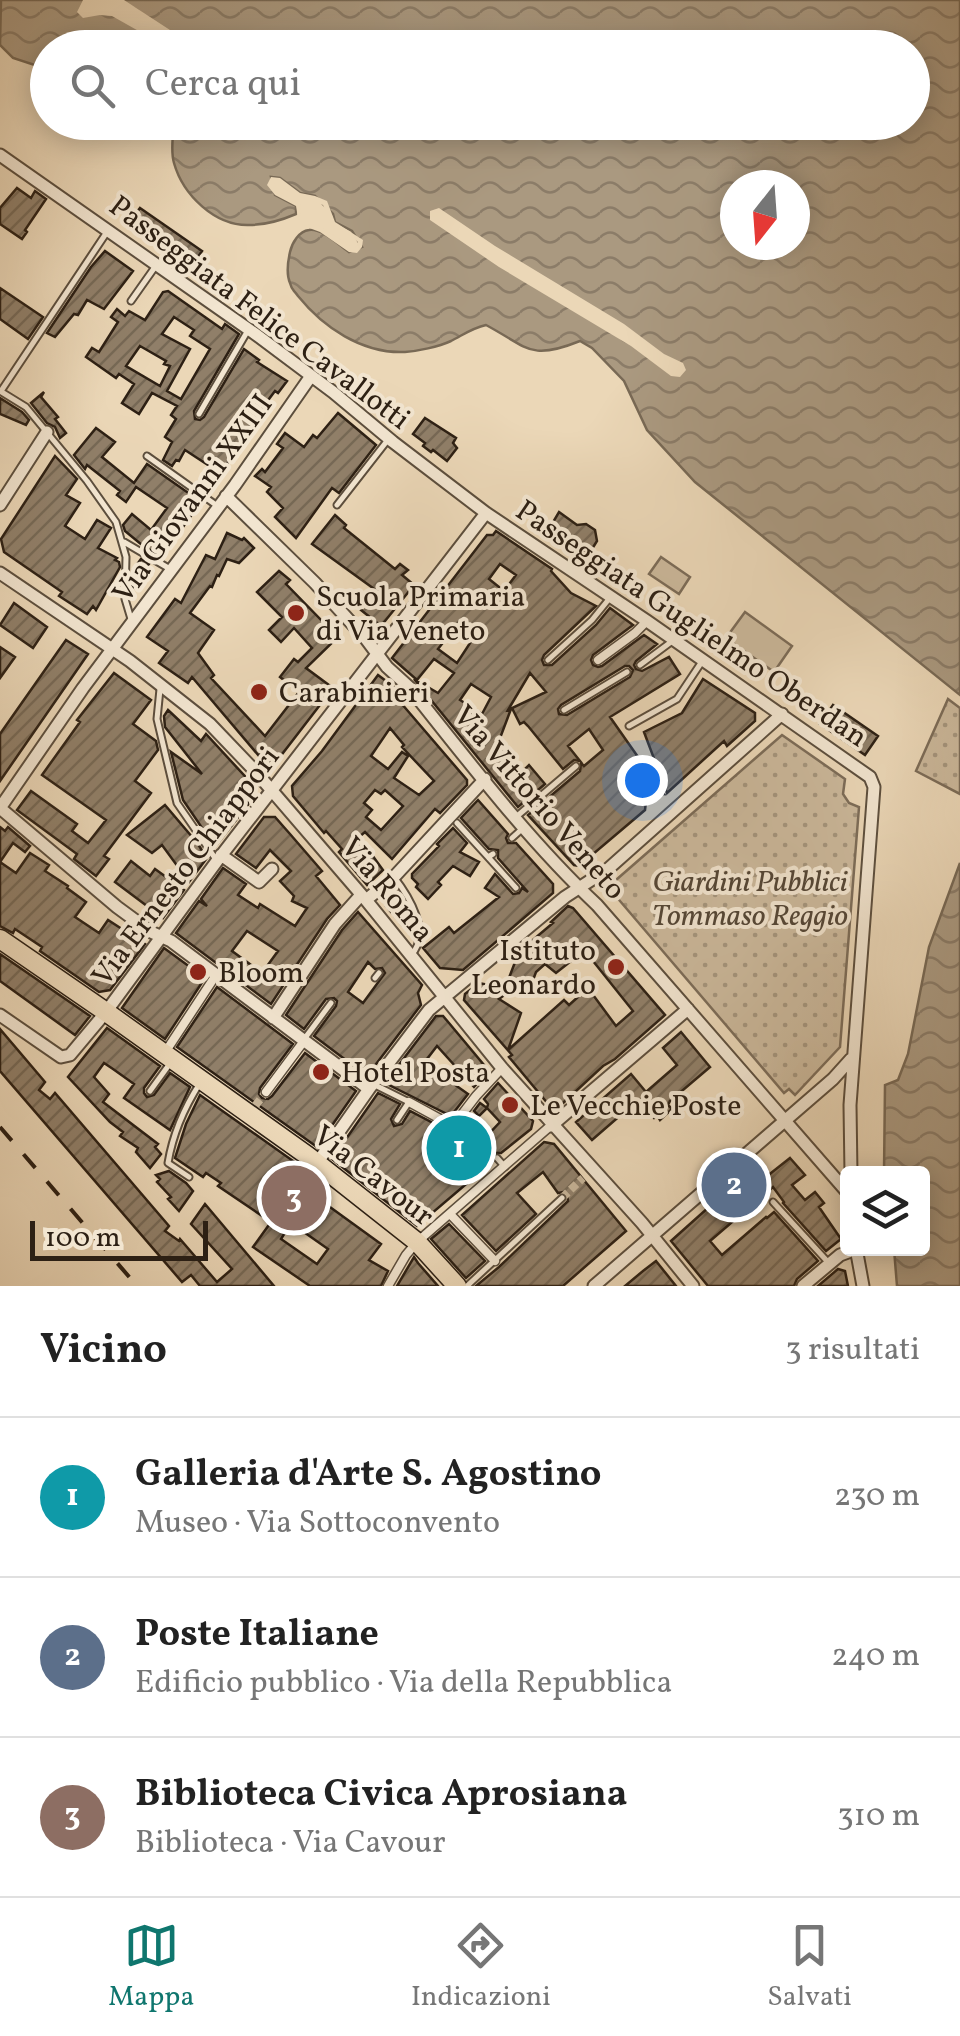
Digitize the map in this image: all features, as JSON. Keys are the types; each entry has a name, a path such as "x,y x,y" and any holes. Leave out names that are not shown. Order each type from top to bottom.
{"main road":[{"name":"Via Cavour","path":"0,940 202,1080 252,1110 417,1242 457,1286"}],"street":[{"name":"Passeggiata Felice Cavallotti","path":"0,154 311,376 486,513"},
{"name":"Via Giovanni XXIII","path":"0,808 311,376"},
{"path":"0,504 47,432"},
{"name":"Via Vittorio Veneto","path":"222,502 315,583 840,1184"},
{"name":"Passeggiata Guglielmo Oberdan","path":"486,513 868,775 874,787 854,1051"},
{"name":"Via Ernesto Chiappori","path":"0,1014 62,1057 70,1056 486,513"},
{"name":"Via Roma","path":"0,572 162,684 210,724 364,897 405,954 692,1286"},
{"path":"598,660 646,621"},
{"path":"317,1164 429,1010 565,897 608,869 782,714"},
{"path":"272,1018 334,924 364,897 394,878 484,778"},
{"path":"0,808 151,932 163,936 371,1086"},
{"path":"219,858 259,882 272,869"},
{"path":"168,1057 216,976"},
{"path":"388,1286 417,1242 688,1009"},
{"path":"266,1092 304,1041"},
{"path":"594,1286 850,1063 854,1051"},
{"path":"851,1166 854,1051"},
{"path":"409,1102 453,1126 502,1068"},
{"path":"822,1088 837,1090 850,1105"},
{"path":"583,1178 592,1167"},
{"path":"450,1214 495,1261"},
{"path":"803,1286 840,1256"},
{"path":"857,1256 863,1286"}],"lane":[{"path":"109,230 0,391 26,407 116,522 126,556 126,599 132,622"},
{"path":"131,302 157,265"},
{"path":"199,414 248,330"},
{"path":"337,505 389,439"},
{"path":"147,456 222,502"},
{"path":"122,540 171,570"},
{"path":"548,660 611,597"},
{"path":"640,664 673,640"},
{"path":"629,726 677,698 703,660"},
{"path":"564,710 627,672"},
{"path":"162,684 157,719 177,804 219,858"},
{"path":"512,838 520,822 576,766"},
{"path":"456,822 491,855 516,888"},
{"path":"394,878 409,898 418,922 416,949 405,954"},
{"path":"304,1041 331,1003"},
{"path":"150,1092 168,1057"},
{"path":"189,1177 168,1163 181,1118 202,1080"},
{"path":"371,1086 409,1102 397,1120"},
{"path":"476,1133 482,1140"},
{"path":"497,1158 505,1166"},
{"path":"468,1286 562,1198"},
{"path":"773,1202 829,1264"}],"green space":[{"path":"661,557 690,577 679,594 649,574"},
{"path":"745,612 792,646 774,672 726,638"},
{"path":"948,699 960,708 960,794 916,771"},
{"name":"Giardini Pubblici Tommaso Reggio","path":"782,735 845,779 843,794 849,803 859,807 840,1047 795,1095 789,1089 784,1093 608,887"}],"water":[{"path":"1,0 960,0 960,695 695,482 647,430 624,381 592,348 580,341 550,350 530,349 486,325 416,351 389,351 359,343 332,328 308,307 292,289 288,272 291,249 302,233 319,232 349,252 362,247 352,231 335,222 333,214 315,196 300,193 280,178 271,177 275,195 296,206 296,214 255,225 224,220 193,197 178,175 172,153 172,140 930,140 930,30 30,30 30,64 13,58 0,45"},
{"path":"960,863 960,1286 897,1286 895,1256 930,1256 930,1166 884,1166 885,1085 898,1080 908,1054 929,947"}],"pier":[{"path":"83,0 124,0 170,30 137,30 112,16 83,18 77,12"},
{"path":"271,177 280,178 300,193 327,201 335,222 363,240 362,247 357,253 349,252 304,226 322,227 351,247 355,248 358,242 331,225 323,205 274,183 278,191 300,204 298,218 296,206 275,195 267,185"},
{"path":"439,208 624,324 683,363 686,370 680,377 671,376 631,346 499,267 430,220 430,211"}],"building":[{"path":"17,188 31,198 35,191 46,199 22,239 0,224 0,208"},
{"path":"140,208 202,251 190,268 127,225"},
{"path":"105,251 133,271 104,309 87,300 78,315 74,314 55,337 47,333 91,267"},
{"path":"0,288 43,317 28,339 0,319"},
{"path":"168,291 222,329 225,324 239,334 194,411 195,419 204,417 244,349 287,381 260,411 263,413 224,468 214,469 185,450 172,466 163,460 172,442 165,437 176,419 171,415 177,406 152,393 139,414 122,403 134,384 119,374 116,378 86,357 92,348 99,352 118,322 111,317 117,309 125,316 129,311 145,320 163,292","holes":["174,317 194,330 190,336 210,349 181,399 167,391 190,349 162,334","140,346 170,366 160,386 126,366"]},
{"path":"44,392 41,397 66,433 60,438 55,427 31,403"},
{"path":"0,398 22,412 29,420 26,425 0,414"},
{"path":"338,413 376,445 339,493 332,488 296,538 275,517 283,508 267,492 271,487 255,476 262,469 265,472 283,448 277,444 285,433 304,447"},
{"path":"425,418 456,438 453,443 457,448 447,461 423,446 425,443 413,434"},
{"path":"96,428 115,442 102,457 134,483 147,464 197,499 194,503 198,506 163,555 142,545 123,525 132,514 151,530 167,508 136,487 126,502 117,495 120,491 87,465 85,469 74,455"},
{"path":"55,456 77,479 66,495 80,503 65,526 85,539 97,520 111,528 98,548 119,562 120,567 96,610 93,606 87,614 4,552 1,539"},
{"path":"559,512 577,525 586,524 595,530 597,541 592,549 581,551 567,542 565,546 546,534"},
{"path":"335,515 346,525 344,528 395,569 400,564 408,570 402,575 414,585 381,626 361,610 377,591 312,544"},
{"path":"496,531 552,569 571,593 596,606 544,655 544,665 552,665 610,608 633,625 593,655 593,665 602,666 644,635 657,644 636,661 636,669 642,671 669,657 680,674 610,717 664,794 647,793 645,810 579,866 528,815 580,771 581,763 584,766 603,750 589,729 568,746 580,761 574,760 563,769 528,726 520,724 512,708 546,692 530,673 508,710 511,709 497,746 521,773 529,765 545,784 518,807 414,679 438,693 454,673 434,659 417,680 392,658 487,535","holes":["500,564 516,575 504,591 489,579","460,621 476,634 457,663 438,649","625,666 633,670 630,677 567,715 559,714 561,705","471,684 491,697 482,714 460,700"]},
{"path":"227,533 244,538 254,548 239,563 227,559 212,587 190,613 214,630 198,653 214,675 211,678 265,736 299,692 280,677 294,659 298,662 312,648 294,628 281,642 269,630 282,617 257,592 279,571 290,580 286,584 327,626 330,623 341,634 306,668 333,688 273,766 259,756 192,677 188,683 159,663 168,651 147,637 175,599 181,603 206,555 215,559"},
{"path":"141,559 152,571 138,590 132,586 133,570"},
{"path":"14,603 47,627 33,648 0,625"},
{"path":"66,640 88,654 0,781 0,734"},
{"path":"0,647 15,657 0,678"},
{"path":"114,673 151,700 133,724 156,741 158,750 135,781 151,793 104,856 109,859 96,876 74,859 77,854 17,810 31,791 77,824 72,831 88,843 106,820 42,775 80,722 77,720"},
{"path":"378,675 402,693 405,697 401,703 467,780 467,785 440,813 435,809 392,859 365,832 359,837 383,870 367,885 339,852 342,849 293,796 292,786","holes":["390,728 434,781 419,795 394,778 408,756 402,752 388,769 371,756","375,790 381,794 385,790 403,806 381,830 366,817 372,810 364,803"]},
{"path":"703,679 755,713 755,721 727,746 724,741 667,793 644,732 682,713"},
{"path":"833,705 878,736 865,755 820,724"},
{"path":"168,710 201,741 206,734 254,786 254,797 215,847 183,800 171,752 202,774 165,727"},
{"path":"478,800 508,834 508,843 516,843 553,884 553,893 463,970 440,968 423,948 449,927 454,933 499,897 485,888 495,874 513,894 522,888 528,892 498,858 498,850 489,849 461,818"},
{"path":"165,805 207,858 189,882 162,845 152,853 127,835"},
{"path":"264,817 275,817 322,871 316,876 340,905 271,1004 176,933 199,901 207,906 201,899 223,868 246,884 238,895 295,926 307,908 292,901 294,896 280,881 291,871 270,850 256,868 236,854","holes":["247,931 278,951 262,973 232,951"]},
{"path":"0,827 5,831 8,827 30,846 25,852 13,843 0,862"},
{"path":"453,828 467,843 460,852 479,862 470,876 453,866 428,899 416,887 412,874"},
{"path":"30,853 49,865 45,871 86,902 75,917 99,933 108,920 145,944 110,990 99,992 15,929 13,933 0,926 0,862 16,873"},
{"path":"131,861 150,876 155,869 184,890 163,918 115,882"},
{"path":"397,892 410,917 408,927 386,906"},
{"path":"568,906 573,908 665,1015 561,1105 549,1105 464,1000 465,994 479,983 499,987 507,983 515,955","holes":["580,954 584,960 589,956 633,1011 616,1026 588,988 569,1005 564,1000 508,1050 521,1013 499,999 516,986 529,991 536,972 545,964 556,973"]},
{"path":"358,912 422,985 418,993 421,1005 367,1076 314,1036 336,1006 334,998 326,999 304,1029 286,1015","holes":["368,962 375,969 382,968 385,973 363,1003 348,992"]},
{"path":"164,948 205,978 165,1039 122,1008"},
{"path":"0,954 90,1016 75,1035 0,981"},
{"path":"217,987 293,1044 260,1088 262,1098 272,1096 305,1053 356,1091 317,1147 177,1047"},
{"path":"436,1016 443,1016 489,1071 474,1087 437,1046 424,1063 468,1094 451,1116 385,1083"},
{"path":"107,1028 160,1066 144,1088 147,1097 154,1095 170,1073 190,1087 170,1130 124,1098 134,1084 113,1069 104,1063 94,1077 109,1094 103,1102 158,1144 155,1147 161,1154 150,1168 136,1152 138,1148 120,1136 123,1132 68,1077"},
{"path":"0,1029 45,1082 39,1090 50,1099 55,1093 169,1226 165,1231 180,1239 217,1282 232,1269 191,1224 205,1204 274,1286 200,1286 191,1275 182,1282 0,1071"},
{"path":"681,1032 710,1067 670,1101 672,1109 660,1120 645,1107 637,1114 630,1107 592,1140 576,1122 631,1074 646,1092 677,1065 663,1048"},
{"path":"498,1083 533,1121 531,1129 501,1153 494,1153 492,1162 417,1226 332,1159 378,1093 400,1104 391,1119 394,1126 402,1124 410,1111 452,1133 469,1150 477,1144 484,1146 487,1136 500,1122 484,1099"},
{"path":"200,1095 303,1168 294,1181 381,1244 369,1260 388,1271 381,1286 310,1286 253,1247 271,1222 218,1186 221,1183 206,1173 203,1177 175,1158","holes":["291,1223 328,1249 317,1264 281,1239"]},
{"path":"480,1103 487,1108 479,1116 474,1111"},
{"path":"544,1142 554,1144 626,1231 563,1286 476,1286 568,1201 567,1195 558,1193 543,1172 517,1193 536,1214 496,1251 462,1215"},
{"path":"790,1158 805,1175 792,1185 805,1200 815,1192 824,1203 819,1207 840,1240 826,1251 773,1187 710,1241 722,1255 774,1212 818,1261 794,1286 708,1286 671,1241 748,1172 757,1184"},
{"path":"169,1171 193,1191 179,1211 157,1182 160,1179 156,1175"},
{"path":"449,1224 485,1261 466,1278 431,1239"},
{"path":"414,1257 418,1263 438,1286 397,1286"},
{"path":"656,1261 676,1286 625,1286 643,1271"},
{"path":"838,1269 845,1271 848,1286 818,1286"}],"tunnel":[{"path":"255,1106 266,1092"},
{"path":"562,1198 583,1178"}],"railway":[{"path":"0,1127 137,1286"}],"place":[{"name":"Scuola Primaria di Via Veneto","path":"296,613"},
{"name":"Carabinieri","path":"259,692"},
{"name":"Istituto Leonardo","path":"616,967"},
{"name":"Bloom","path":"198,972"},
{"name":"Hotel Posta","path":"321,1072"},
{"name":"Le Vecchie Poste","path":"510,1105"},
{"name":"Galleria d'Arte S. Agostino","path":"459,1148"},
{"name":"Poste Italiane","path":"734,1185"},
{"name":"Biblioteca Civica Aprosiana","path":"294,1198"}]}
